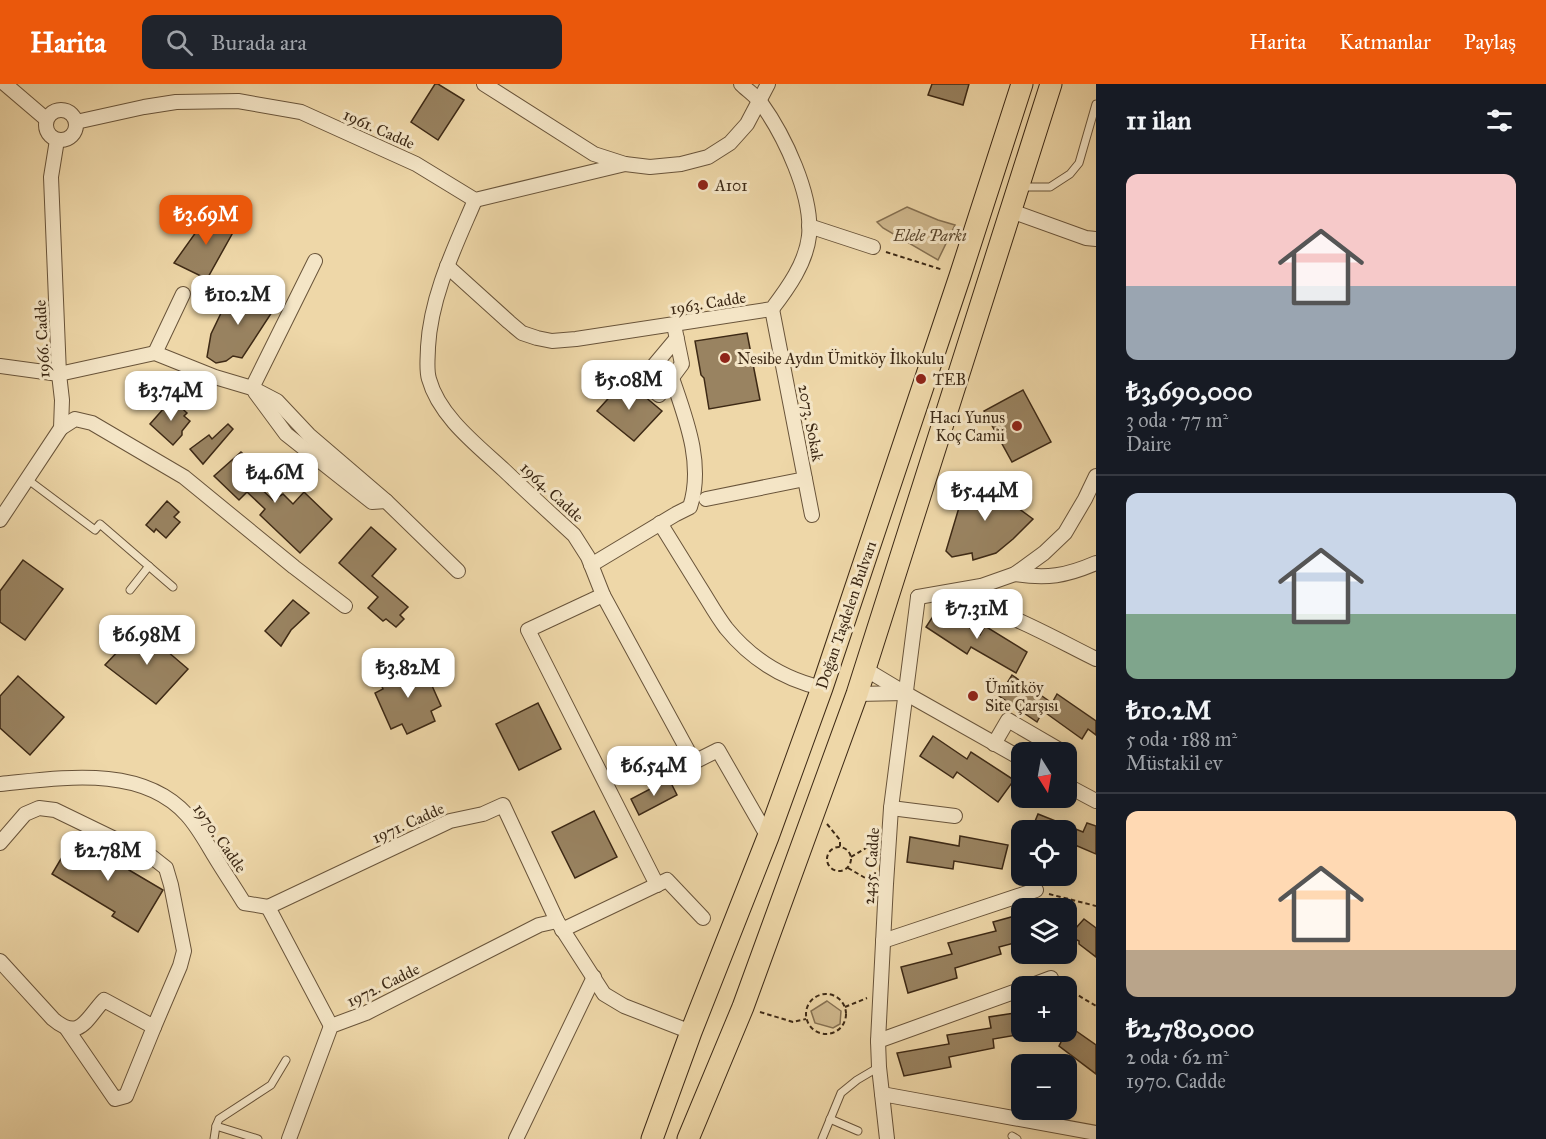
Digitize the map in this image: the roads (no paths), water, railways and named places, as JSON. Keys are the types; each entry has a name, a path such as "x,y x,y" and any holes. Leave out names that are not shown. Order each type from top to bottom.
{"main road":[{"name":"Doğan Taşdelen Bulvarı","path":"688,1139 743,1007 857,694 1019,187 1023,129 1022,84"},
{"name":"Doğan Taşdelen Bulvarı","path":"652,1139 768,837 822,688 960,276 1023,129 1051,84"},
{"path":"857,694 837,693 822,688 830,679 847,670 865,669"}],"street":[{"path":"5,84 46,119"},
{"path":"483,84 594,154 625,164 650,167 681,164 708,157 730,143 747,124 768,84"},
{"path":"741,84 760,101 792,159 804,193 809,226 809,238 803,257 793,278 772,309"},
{"name":"1961. Cadde","path":"76,122 176,102 238,100 301,112 416,164 475,200"},
{"path":"62,110 71,114 76,122 71,136 62,140 52,138 46,130 46,119 52,112 62,110"},
{"name":"1966. Cadde","path":"0,520 60,428 62,400 51,177 57,140"},
{"path":"475,200 625,164"},
{"name":"1964. Cadde","path":"475,200 435,301 429,341 428,378 434,393 442,407 463,431 574,536 591,565 603,595 694,762 718,750 768,837"},
{"path":"1011,211 1086,238 1096,239"},
{"path":"809,226 873,247"},
{"path":"252,388 315,261"},
{"name":"1963. Cadde","path":"447,266 522,333 552,341 676,332 772,309"},
{"path":"155,353 183,294"},
{"name":"2073. Sokak","path":"706,499 805,479 772,309"},
{"path":"676,332 682,364 659,395 641,381 676,332"},
{"path":"0,366 59,374 155,353 215,377 252,388 286,435 372,502 386,501 458,571"},
{"path":"591,565 690,507 695,476 693,447 672,378"},
{"path":"60,428 75,419 92,423 184,477 345,606"},
{"path":"918,597 981,586 1015,574 1044,553 1065,533 1096,476"},
{"path":"805,479 812,515"},
{"path":"660,524 720,620 734,637 760,660 782,675 794,681 822,688"},
{"path":"1015,574 1036,578 1058,576 1096,563"},
{"path":"603,595 528,630 657,885 667,880 702,918"},
{"path":"918,597 967,601 992,609 1096,659"},
{"name":"2435. Cadde","path":"887,1139 878,1041 886,884 891,808 918,597"},
{"path":"865,669 1011,753"},
{"path":"857,694 905,693"},
{"path":"994,744 1008,720 1046,742"},
{"name":"1970. Cadde","path":"0,784 88,777 135,783 161,794 186,814 203,836 244,903 268,907"},
{"path":"1077,791 1096,801"},
{"name":"1971. Cadde","path":"268,907 450,821 483,814 503,805 560,925 604,994 624,1006 692,1032"},
{"path":"0,843 25,814 39,808 56,810 152,857 166,868 184,951 180,966 126,1096 115,1099 67,1029"},
{"path":"891,808 955,816"},
{"name":"1972. Cadde","path":"331,1026 366,1013 539,925 560,925 657,885"},
{"path":"883,941 1036,890"},
{"path":"268,907 331,1026 289,1139"},
{"path":"0,961 53,1019 67,1029 76,1029 86,1023 105,1000 154,1027"},
{"path":"516,1139 594,977"},
{"path":"878,1041 1011,993"},
{"path":"882,1094 1050,1132 1096,1133"}],"lane":[{"path":"1019,187 1050,187 1070,174 1079,163 1096,104"},
{"path":"27,479 95,530 99,524 173,587"},
{"path":"130,590 149,566"},
{"path":"214,1139 219,1119 271,1085 286,1060"},
{"path":"822,1139 841,1093 879,1067"},
{"path":"830,1119 858,1131"},
{"path":"216,1126 258,1139"}],"place":[{"name":"A101","path":"703,185"},
{"name":"Nesibe Aydın Ümitköy İlkokulu","path":"725,358"},
{"name":"TEB","path":"921,379"},
{"name":"Hacı Yunus Koç Camii","path":"1017,426"},
{"name":"Ümitköy Site Çarşısı","path":"973,696"}],"park label":[{"name":"Elele Parkı","path":"930,235"}]}
